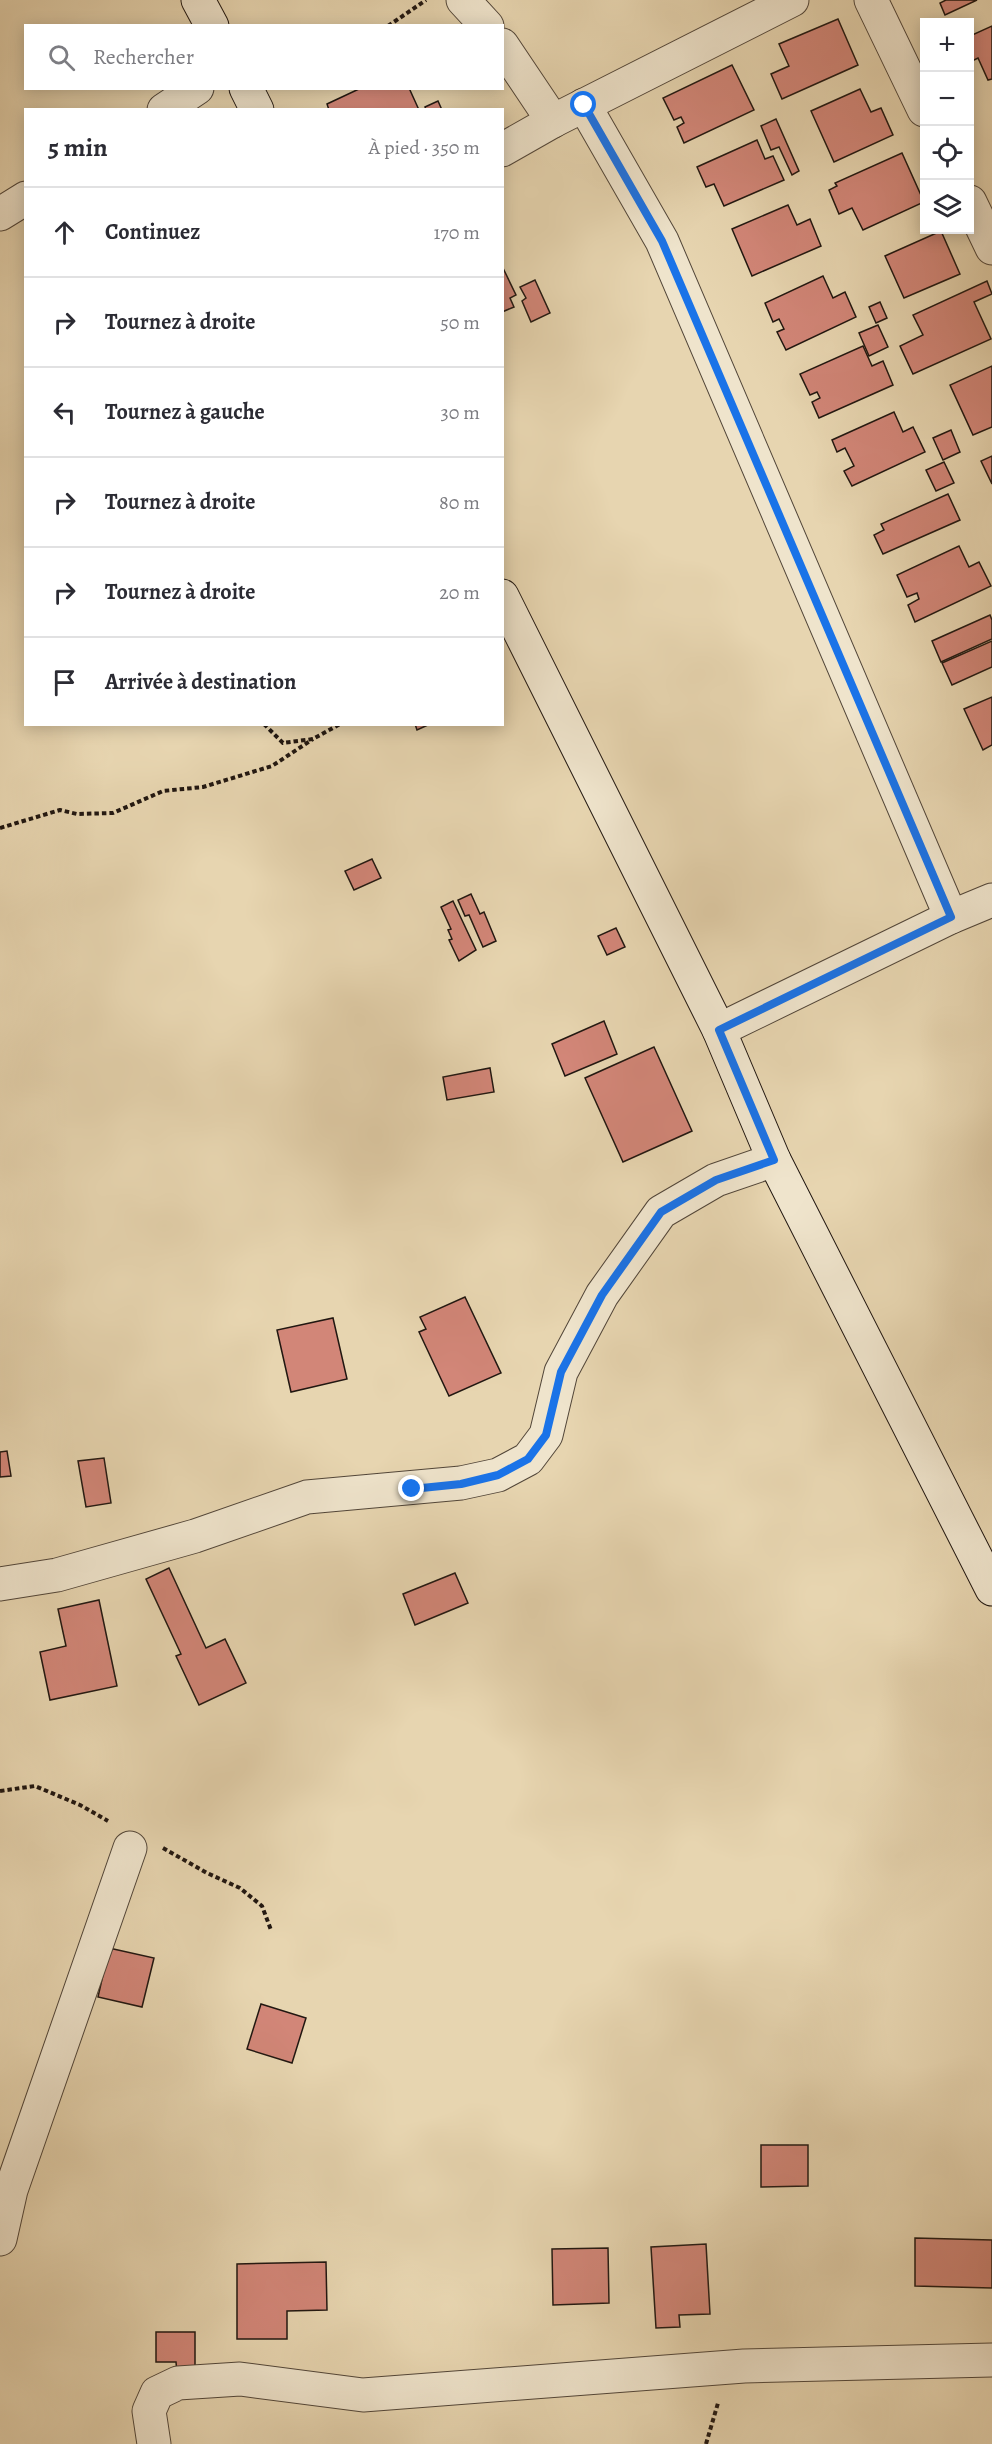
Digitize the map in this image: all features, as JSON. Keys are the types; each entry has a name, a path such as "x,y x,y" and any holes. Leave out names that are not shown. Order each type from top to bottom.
{"street":[{"path":"198,0 211,24"},
{"path":"463,0 485,24"},
{"path":"504,149 553,121 792,0"},
{"path":"871,0 920,102"},
{"path":"504,48 553,121"},
{"path":"167,108 194,90"},
{"path":"247,90 256,108"},
{"path":"584,105 662,241 951,917"},
{"path":"0,214 24,199"},
{"path":"974,212 992,248"},
{"path":"504,600 719,1030 774,1160 992,1589"},
{"path":"719,1030 951,917 992,900"},
{"path":"0,1584 57,1575 195,1536 308,1497 461,1484 498,1475 528,1459 546,1435 561,1372 602,1295 661,1212 716,1180 774,1160"},
{"path":"0,2239 11,2190 130,1848"},
{"path":"154,2444 149,2411 157,2393 177,2383 240,2379 363,2395 744,2366 992,2360"}],"path":[{"path":"391,24 426,0"},
{"path":"266,726 284,743 313,739"},
{"path":"0,828 60,810 77,814 113,813 163,790 202,787 272,766 336,726"}],"building":[{"path":"946,0 977,0 945,15 940,3"},
{"path":"838,19 858,65 782,99 771,74 789,66 779,44"},
{"path":"992,26 992,79 988,80 978,58 974,60 974,34"},
{"path":"732,65 754,110 684,143 677,127 684,123 681,117 674,120 663,98"},
{"path":"860,89 871,112 881,108 893,135 834,162 811,111"},
{"path":"357,90 410,90 418,108 328,108 327,104"},
{"path":"438,101 441,108 425,108"},
{"path":"776,119 799,171 792,175 779,147 771,150 761,126"},
{"path":"757,140 765,159 773,156 784,180 724,206 714,184 706,187 697,167"},
{"path":"902,153 920,193 920,204 863,230 852,208 839,214 829,190 837,186 835,183"},
{"path":"788,205 797,225 810,219 821,246 752,276 732,229"},
{"path":"934,234 942,234 960,274 904,298 885,256"},
{"path":"504,270 516,295 510,298 514,307 504,311"},
{"path":"823,276 833,298 845,292 856,317 786,350 777,332 784,329 779,319 773,322 765,303"},
{"path":"535,280 550,313 531,322 522,301 526,298 520,287"},
{"path":"987,281 992,294 974,302 991,339 913,374 900,346 923,335 913,315"},
{"path":"880,302 887,318 876,323 869,307"},
{"path":"878,325 888,347 869,356 859,333"},
{"path":"863,346 872,366 883,361 893,385 819,418 812,402 820,398 817,392 810,395 800,374"},
{"path":"992,366 992,427 973,435 950,385"},
{"path":"894,412 903,432 913,427 925,452 852,486 844,471 854,466 845,448 837,452 832,440"},
{"path":"951,430 960,452 943,460 933,438"},
{"path":"992,456 992,484 981,461"},
{"path":"944,462 954,483 936,491 926,470"},
{"path":"948,494 960,520 883,554 874,535 884,530 881,524"},
{"path":"959,546 969,567 979,562 991,586 915,622 908,605 919,599 917,593 907,597 897,575"},
{"path":"990,615 992,639 941,662 932,641"},
{"path":"992,641 992,667 952,685 942,663"},
{"path":"992,697 992,745 983,750 964,709"},
{"path":"372,859 381,878 354,890 345,871"},
{"path":"471,894 480,914 484,912 496,941 483,947 469,915 465,916 458,900"},
{"path":"453,901 476,950 459,961 449,940 452,939 448,930 451,929 441,907"},
{"path":"616,928 625,947 607,955 598,936"},
{"path":"604,1021 617,1054 565,1076 552,1044"},
{"path":"654,1047 692,1131 623,1162 585,1078"},
{"path":"490,1068 494,1092 447,1100 443,1077"},
{"path":"465,1297 501,1373 449,1396 419,1332 426,1329 420,1317"},
{"path":"333,1318 347,1379 291,1392 277,1330"},
{"path":"7,1451 11,1476 0,1477 0,1452"},
{"path":"104,1458 111,1503 86,1507 78,1461"},
{"path":"169,1568 206,1648 225,1639 246,1683 199,1705 176,1656 181,1654 146,1579"},
{"path":"455,1573 468,1603 415,1625 403,1594"},
{"path":"99,1600 117,1686 50,1700 40,1652 66,1646 58,1609"},
{"path":"109,1948 154,1958 142,2007 98,1997"},
{"path":"261,2004 306,2018 292,2063 247,2049"},
{"path":"761,2145 808,2145 808,2186 761,2187"},
{"path":"915,2238 992,2240 992,2288 915,2286"},
{"path":"706,2244 710,2314 679,2315 680,2327 656,2328 651,2247"},
{"path":"608,2248 609,2303 553,2305 552,2249"},
{"path":"326,2262 327,2310 287,2311 287,2339 237,2339 237,2264"},
{"path":"156,2332 195,2332 195,2372 177,2373 176,2362 156,2362"}],"route":[{"path":"412,1489 461,1484 498,1475 528,1459 546,1435 561,1372 602,1295 661,1212 716,1180 774,1160 719,1030 951,917 662,241 584,105"}]}
